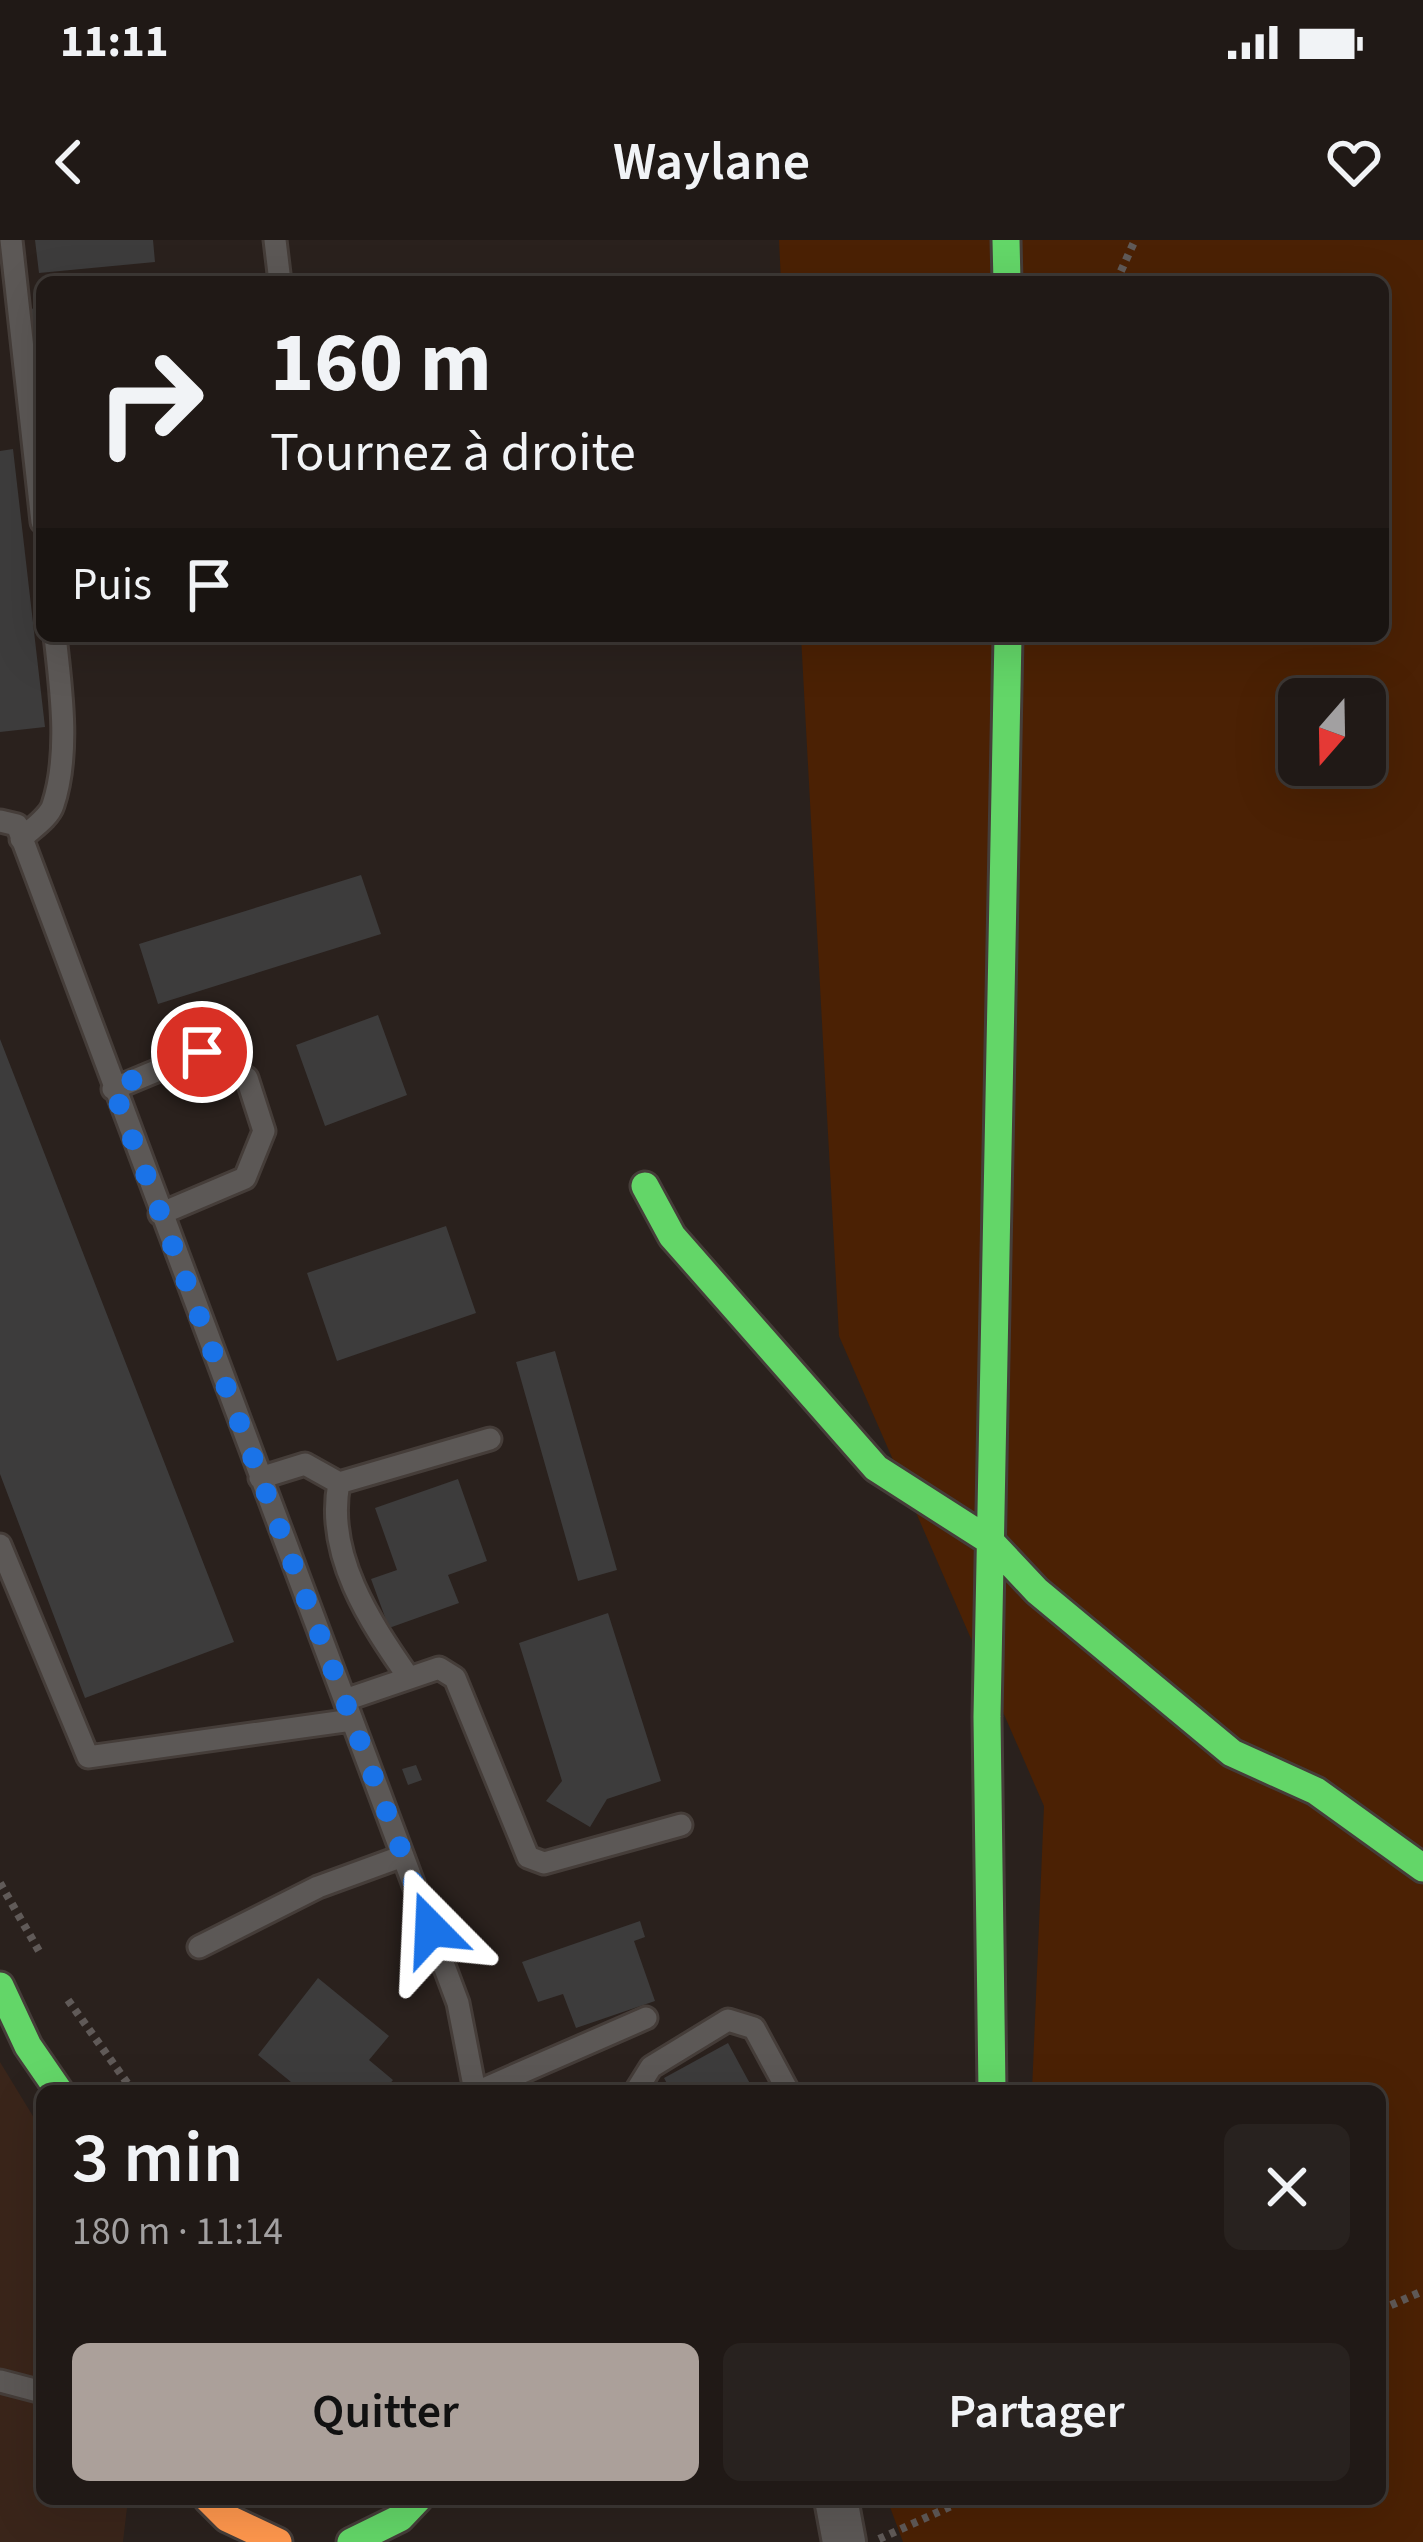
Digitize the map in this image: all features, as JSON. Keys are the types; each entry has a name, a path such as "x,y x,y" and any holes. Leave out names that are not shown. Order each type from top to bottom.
{"main road":[{"path":"1006,240 1007,276"},
{"path":"992,2085 990,1541 1008,642"},
{"path":"645,1186 683,1249 876,1468 990,1541 1037,1592 1232,1753 1316,1790 1423,1868"},
{"path":"0,1986 28,2046 55,2085"},
{"path":"198,2506 268,2541"},
{"path":"351,2542 409,2508"}],"street":[{"path":"837,2505 844,2542"}],"lane":[{"path":"11,240 36,467"},
{"path":"275,240 279,276"},
{"path":"21,839 52,810 55,793 62,701 56,642"},
{"path":"0,821 17,824 458,2002 476,2085"},
{"path":"113,1088 202,1052 247,1078 264,1131 244,1178 160,1214"},
{"path":"260,1478 305,1464 339,1483 490,1439"},
{"path":"339,1483 334,1509 358,1604 409,1678"},
{"path":"0,1545 88,1756 348,1710 439,1668 455,1678 528,1857 544,1863 680,1825"},
{"path":"199,1947 318,1887 403,1856"},
{"path":"491,2085 646,2018"},
{"path":"640,2085 651,2067 728,2020 754,2028 785,2085"},
{"path":"0,2381 36,2390"},
{"path":"409,2508 416,2542"}],"path":[{"path":"1119,276 1136,240"},
{"path":"0,1883 47,1965"},
{"path":"59,1985 83,2026 129,2085"},
{"path":"1386,2307 1423,2290"},
{"path":"872,2542 954,2505"}],"shaded area":[{"path":"779,240 1423,240 1423,2542 903,2542 889,2505 1386,2505 1386,2085 1032,2085 1044,1806 839,1336 801,642 1389,642 1389,276 781,276"},
{"path":"0,2062 36,2121 36,2505 127,2505 123,2542 0,2542"}],"building":[{"path":"35,240 153,240 155,262 39,273"},
{"path":"36,308 36,376 29,309"},
{"path":"13,449 45,727 0,732 0,451"},
{"path":"361,875 381,934 158,1004 139,944"},
{"path":"378,1015 407,1095 325,1126 296,1045"},
{"path":"0,1039 234,1642 85,1698 0,1474"},
{"path":"446,1226 476,1313 337,1361 307,1273"},
{"path":"555,1351 617,1570 578,1581 516,1362"},
{"path":"458,1479 487,1561 448,1575 459,1603 389,1628 371,1579 397,1570 375,1508"},
{"path":"608,1613 661,1781 607,1799 590,1827 546,1801 562,1781 519,1643"},
{"path":"416,1765 422,1780 408,1785 402,1769"},
{"path":"640,1921 645,1937 634,1941 655,2001 576,2028 563,1994 538,2002 522,1962"},
{"path":"318,1978 389,2036 369,2060 393,2080 389,2085 295,2085 258,2055"},
{"path":"728,2043 751,2085 668,2085 664,2078"}],"traffic: fast":[{"path":"1006,240 1007,276"},
{"path":"992,2085 987,1717 1008,642"},
{"path":"645,1186 672,1236 876,1468 990,1541 1037,1591 1232,1753 1316,1791 1423,1868"},
{"path":"0,1986 28,2046 55,2085"},
{"path":"351,2542 400,2518 412,2505"}],"traffic: slow":[{"path":"214,2505 227,2518 278,2542"}],"route":[{"path":"202,1052 113,1088 431,1929"}]}
